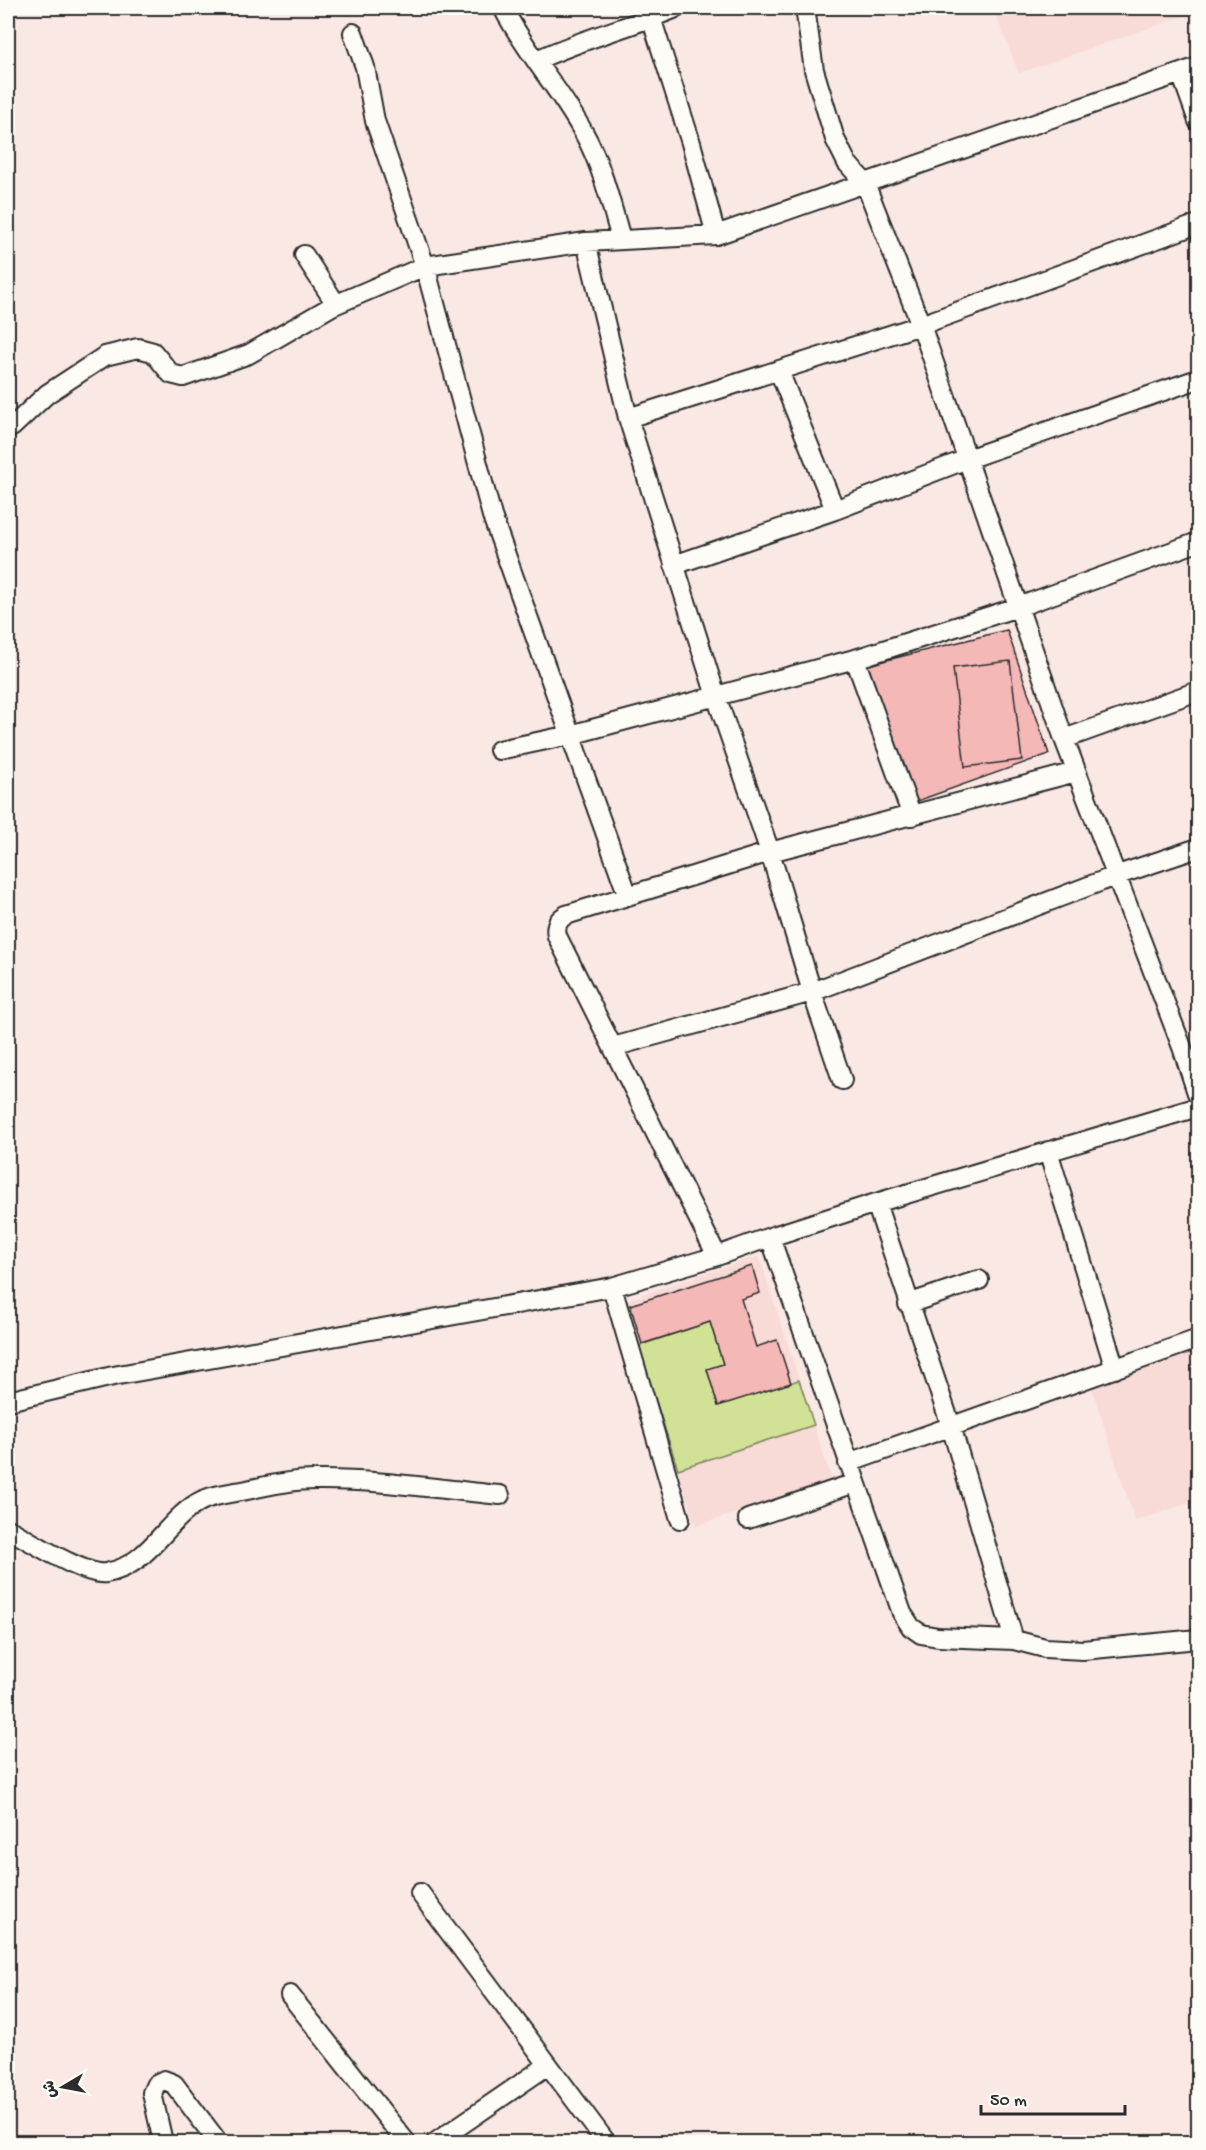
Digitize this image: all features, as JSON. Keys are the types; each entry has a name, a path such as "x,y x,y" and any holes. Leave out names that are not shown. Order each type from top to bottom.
{"street":[{"path":"503,8 586,136 606,188 621,239"},
{"path":"537,60 650,12 676,8"},
{"path":"805,8 814,70 835,140 847,163 865,183 921,325 1076,772 1115,876 1190,1045 1198,1096"},
{"path":"650,12 691,143 716,235"},
{"path":"353,33 365,67 375,121 425,266 492,516 628,896"},
{"path":"12,427 47,394 105,356 138,348 153,352 171,374 183,377 249,354 336,304 425,266 586,242 716,235 1198,67"},
{"path":"1181,73 1198,121"},
{"path":"628,418 921,325 1198,224"},
{"path":"586,242 628,418 842,1080"},
{"path":"304,255 336,304"},
{"path":"779,371 835,510"},
{"path":"674,565 835,510 968,459 1198,379"},
{"path":"499,750 570,735 855,659 1018,607 1198,542"},
{"path":"855,659 912,816"},
{"path":"1064,739 1198,691"},
{"path":"717,1256 559,941 555,930 559,921 566,915 770,852 1076,772"},
{"path":"613,1047 812,992 1115,876 1198,848"},
{"path":"8,1401 113,1376 612,1287 717,1256 876,1203 1198,1107"},
{"path":"1048,1151 1115,1369"},
{"path":"876,1203 908,1304 951,1426 1014,1640"},
{"path":"770,1237 855,1483 902,1613 911,1627 921,1634 938,1637 1014,1640 1045,1648 1083,1650 1198,1639"},
{"path":"908,1304 979,1280"},
{"path":"612,1287 680,1519"},
{"path":"848,1463 1198,1339"},
{"path":"8,1529 71,1563 94,1572 106,1573 138,1560 176,1521 201,1502 236,1492 313,1480 368,1482 500,1495"},
{"path":"748,1519 855,1483"},
{"path":"420,1893 606,2142"},
{"path":"290,1995 406,2142"},
{"path":"436,2142 548,2064"},
{"path":"164,2142 152,2093 156,2084 164,2080 174,2084 218,2142"}],"shaded area":[{"path":"993,8 1197,8 1198,11 1019,73"},
{"path":"759,1256 832,1481 696,1526 623,1301"},
{"path":"1198,1344 1198,1500 1135,1521 1090,1382"}],"green space":[{"path":"710,1322 723,1364 707,1370 718,1405 799,1380 814,1425 678,1469 638,1346"}],"building":[{"path":"1007,630 1049,754 917,801 867,665"},
{"path":"1010,661 1022,760 965,767 953,668"},
{"path":"752,1266 760,1293 741,1299 756,1347 777,1340 791,1383 718,1406 707,1369 723,1364 710,1322 642,1344 630,1305"}]}
